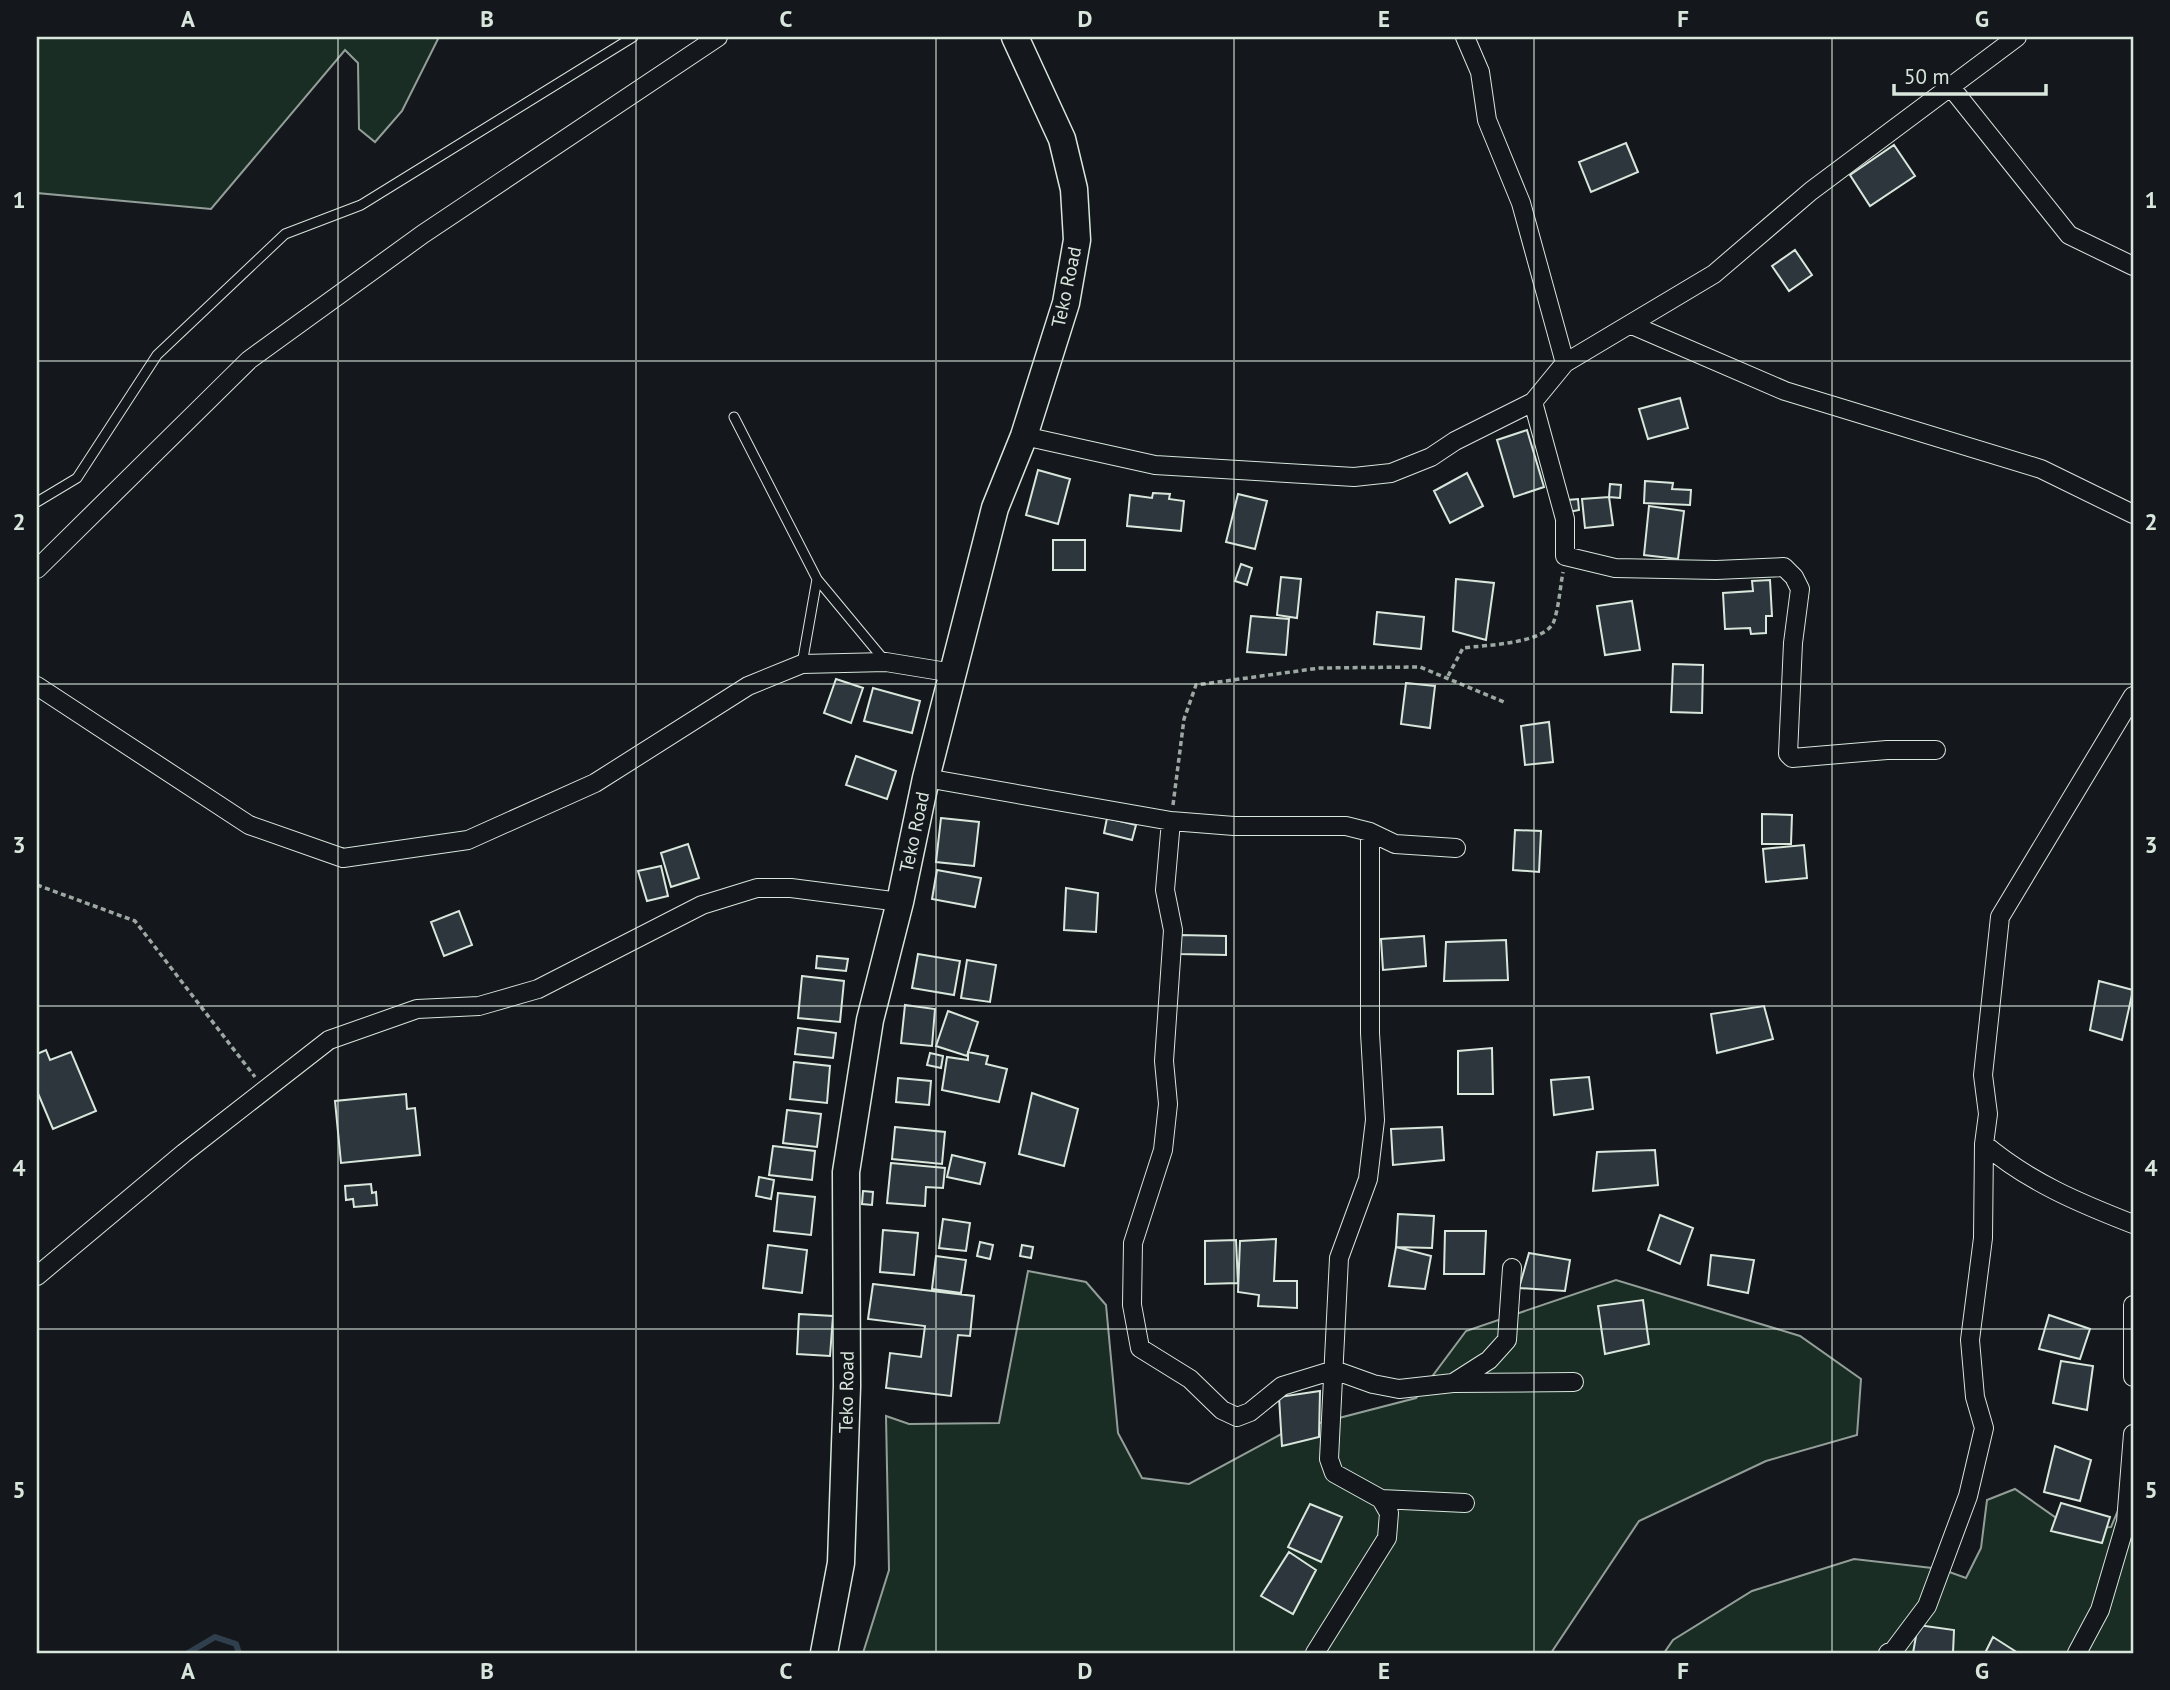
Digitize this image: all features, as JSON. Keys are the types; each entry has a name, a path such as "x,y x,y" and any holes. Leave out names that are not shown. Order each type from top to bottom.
{"street":[{"path":"37,569 249,360 423,234 718,37"},
{"name":"Teko Road","path":"824,1653 841,1563 847,1386 846,1172 870,1020 900,902 926,778 995,508 1024,436 1066,303 1077,240 1074,189 1062,139 1014,37"},
{"path":"1465,37 1480,72 1488,120 1521,203 1565,363"},
{"path":"1024,436 1155,465 1354,477 1391,473 1431,457 1455,441 1533,402 1565,363 1714,274 1811,191 2017,37"},
{"path":"1951,86 2069,235 2133,266"},
{"path":"1632,325 1785,391 2041,468 2133,514"},
{"path":"1533,402 1565,519 1566,556 1615,568 1716,570 1784,567 1794,577 1800,589 1793,643 1788,754 1792,758 1887,750 1936,750"},
{"path":"37,686 249,825 343,858 468,840 595,783 748,686 802,664 886,663 953,673"},
{"path":"1888,1653 1894,1650 1927,1606 1968,1496 1984,1428 1975,1397 1970,1340 1983,1238 1984,1144 1988,1114 1983,1075 2000,917 2133,696"},
{"path":"926,778 1171,821 1234,826 1346,826 1370,832 1395,844 1457,848"},
{"path":"1171,821 1165,890 1173,930 1164,1061 1168,1104 1163,1150 1133,1243 1132,1305 1140,1348 1190,1379 1222,1410 1237,1418 1250,1412 1282,1386 1334,1370 1373,1384 1399,1389 1453,1383 1574,1382"},
{"path":"1370,832 1370,1033 1375,1121 1368,1179 1339,1258 1329,1459 1334,1473 1381,1499 1465,1503"},
{"path":"37,1276 329,1040 417,1009 479,1006 538,989 702,905 757,888 791,888 900,902"},
{"path":"1984,1144 2015,1170 2078,1203 2133,1224"},
{"path":"1453,1383 1489,1360 1507,1340 1512,1268"},
{"path":"2133,1305 2133,1377"},
{"path":"2077,1653 2099,1610 2126,1522 2133,1434"},
{"path":"1315,1653 1387,1538 1389,1513 1381,1499"}],"lane":[{"path":"37,502 77,478 157,355 285,234 361,205 633,37"},
{"path":"734,417 817,579 886,663"},
{"path":"802,664 817,579"}],"path":[{"path":"1448,676 1463,648 1533,638 1547,632 1554,622 1566,556"},
{"path":"1171,821 1184,719 1196,685 1320,668 1420,667 1448,676 1504,702"},
{"path":"37,885 135,921 265,1090"}],"green space":[{"path":"37,37 439,37 402,111 375,142 359,129 358,63 345,50 211,209 37,193"},
{"path":"1028,1271 1086,1282 1106,1305 1118,1433 1142,1478 1189,1484 1285,1432 1416,1398 1466,1331 1616,1280 1800,1336 1861,1379 1857,1435 1766,1461 1639,1521 1551,1653 863,1653 889,1570 886,1416 909,1424 999,1423"},
{"path":"2133,1485 2133,1653 1664,1653 1673,1640 1752,1591 1854,1559 1941,1569 1966,1578 1981,1548 1987,1500 2015,1489 2072,1529 2111,1527 2125,1494"}],"building":[{"path":"1626,143 1638,172 1591,192 1579,162"},
{"path":"1894,145 1915,176 1870,206 1850,175"},
{"path":"1795,250 1812,275 1789,291 1772,266"},
{"path":"1680,398 1688,428 1648,439 1639,409"},
{"path":"1527,430 1544,487 1514,497 1497,440"},
{"path":"1038,470 1070,479 1058,524 1026,515"},
{"path":"1467,473 1483,506 1450,523 1434,491"},
{"path":"1645,481 1673,483 1672,489 1691,490 1690,505 1644,503"},
{"path":"1610,484 1621,485 1620,498 1609,497"},
{"path":"1153,493 1170,494 1169,499 1184,501 1181,531 1127,526 1130,495 1152,498"},
{"path":"1238,494 1267,501 1255,549 1226,542"},
{"path":"1609,497 1613,525 1585,528 1582,499"},
{"path":"1578,499 1579,510 1569,512 1568,500"},
{"path":"1649,506 1684,511 1678,559 1644,555"},
{"path":"1053,540 1085,540 1085,570 1053,570"},
{"path":"1241,564 1252,568 1247,585 1235,581"},
{"path":"1281,577 1301,579 1297,618 1277,615"},
{"path":"1456,579 1494,583 1486,640 1453,631"},
{"path":"1770,580 1772,616 1766,616 1766,633 1751,634 1750,628 1725,629 1723,593 1753,591 1752,581"},
{"path":"1632,601 1640,650 1605,655 1597,606"},
{"path":"1377,612 1424,617 1421,649 1374,644"},
{"path":"1251,616 1289,619 1286,655 1247,652"},
{"path":"1673,664 1703,665 1702,713 1671,712"},
{"path":"836,679 863,688 851,723 824,713"},
{"path":"1406,683 1435,686 1430,728 1401,724"},
{"path":"873,688 920,701 912,733 864,721"},
{"path":"1549,722 1553,762 1525,765 1521,726"},
{"path":"856,756 896,771 887,799 846,785"},
{"path":"1762,814 1792,815 1791,844 1762,844"},
{"path":"941,818 979,822 974,866 936,862"},
{"path":"1107,818 1136,825 1132,840 1104,833"},
{"path":"1515,830 1541,831 1539,872 1513,870"},
{"path":"688,844 699,878 671,887 661,853"},
{"path":"1804,845 1807,878 1766,882 1763,849"},
{"path":"661,866 668,896 647,901 638,871"},
{"path":"937,870 981,878 975,907 932,899"},
{"path":"1066,888 1098,893 1096,932 1064,930"},
{"path":"459,911 472,945 444,956 431,922"},
{"path":"1179,935 1226,936 1226,955 1179,954"},
{"path":"1424,936 1426,966 1383,970 1381,939"},
{"path":"1506,940 1508,980 1444,981 1446,942"},
{"path":"918,954 960,961 954,995 912,988"},
{"path":"817,956 848,959 846,971 816,968"},
{"path":"967,960 996,965 990,1002 961,998"},
{"path":"802,976 844,981 840,1022 798,1018"},
{"path":"2099,981 2133,990 2122,1040 2090,1030"},
{"path":"905,1005 935,1009 932,1046 901,1043"},
{"path":"1764,1006 1773,1039 1717,1053 1711,1014"},
{"path":"948,1011 978,1022 967,1056 936,1046"},
{"path":"798,1028 836,1033 833,1058 795,1054"},
{"path":"1492,1048 1493,1094 1458,1094 1458,1051"},
{"path":"46,1050 50,1060 71,1052 96,1111 53,1129 37,1091 37,1054"},
{"path":"968,1052 988,1056 986,1064 1007,1069 999,1102 942,1090 947,1057 968,1060"},
{"path":"930,1053 943,1056 941,1068 927,1065"},
{"path":"794,1062 830,1066 827,1103 790,1099"},
{"path":"1589,1077 1593,1109 1554,1115 1551,1080"},
{"path":"898,1078 931,1081 929,1105 896,1102"},
{"path":"1032,1093 1078,1109 1064,1166 1019,1154"},
{"path":"406,1094 407,1109 415,1108 420,1155 341,1163 335,1101"},
{"path":"787,1110 821,1114 817,1147 783,1143"},
{"path":"895,1127 945,1132 942,1164 892,1159"},
{"path":"1442,1127 1444,1160 1393,1165 1391,1129"},
{"path":"773,1146 815,1151 812,1180 769,1175"},
{"path":"1655,1150 1658,1185 1593,1191 1597,1152"},
{"path":"952,1155 985,1163 980,1184 947,1177"},
{"path":"891,1163 945,1168 943,1188 926,1187 925,1206 887,1203"},
{"path":"759,1177 774,1180 771,1199 756,1196"},
{"path":"371,1184 372,1193 376,1192 377,1205 354,1207 353,1199 346,1200 345,1186"},
{"path":"863,1191 873,1192 872,1205 862,1204"},
{"path":"778,1193 815,1197 811,1235 774,1231"},
{"path":"1398,1214 1434,1216 1432,1248 1396,1247"},
{"path":"1660,1215 1693,1228 1680,1264 1648,1250"},
{"path":"943,1219 970,1223 966,1251 939,1248"},
{"path":"883,1230 918,1233 914,1275 880,1272"},
{"path":"1445,1231 1486,1231 1484,1274 1444,1274"},
{"path":"1276,1239 1274,1281 1297,1281 1297,1308 1258,1306 1259,1295 1238,1292 1240,1241"},
{"path":"1236,1240 1238,1283 1205,1284 1205,1241"},
{"path":"980,1242 993,1245 990,1259 977,1256"},
{"path":"768,1245 807,1250 802,1293 763,1288"},
{"path":"1022,1245 1033,1247 1031,1258 1020,1256"},
{"path":"1396,1247 1431,1256 1425,1289 1389,1286"},
{"path":"1529,1253 1570,1260 1565,1291 1519,1288"},
{"path":"1711,1255 1754,1260 1748,1293 1708,1285"},
{"path":"936,1256 966,1260 961,1293 932,1289"},
{"path":"873,1284 974,1296 970,1336 958,1335 951,1396 886,1388 890,1353 921,1357 925,1326 868,1319"},
{"path":"1643,1300 1649,1344 1605,1354 1598,1306"},
{"path":"799,1314 833,1316 830,1356 797,1354"},
{"path":"2049,1315 2090,1329 2080,1359 2039,1349"},
{"path":"2061,1361 2093,1366 2087,1410 2053,1403"},
{"path":"1320,1391 1319,1437 1282,1446 1279,1397"},
{"path":"2055,1446 2091,1460 2080,1501 2044,1492"},
{"path":"2061,1503 2110,1517 2102,1543 2051,1531"},
{"path":"1310,1504 1342,1517 1321,1562 1288,1547"},
{"path":"1289,1552 1316,1570 1293,1614 1261,1596"},
{"path":"1918,1625 1954,1630 1953,1653 1913,1653"},
{"path":"1993,1637 2018,1653 1985,1653"}],"waterway":[{"path":"188,1653 215,1637 236,1644 239,1653"}]}
